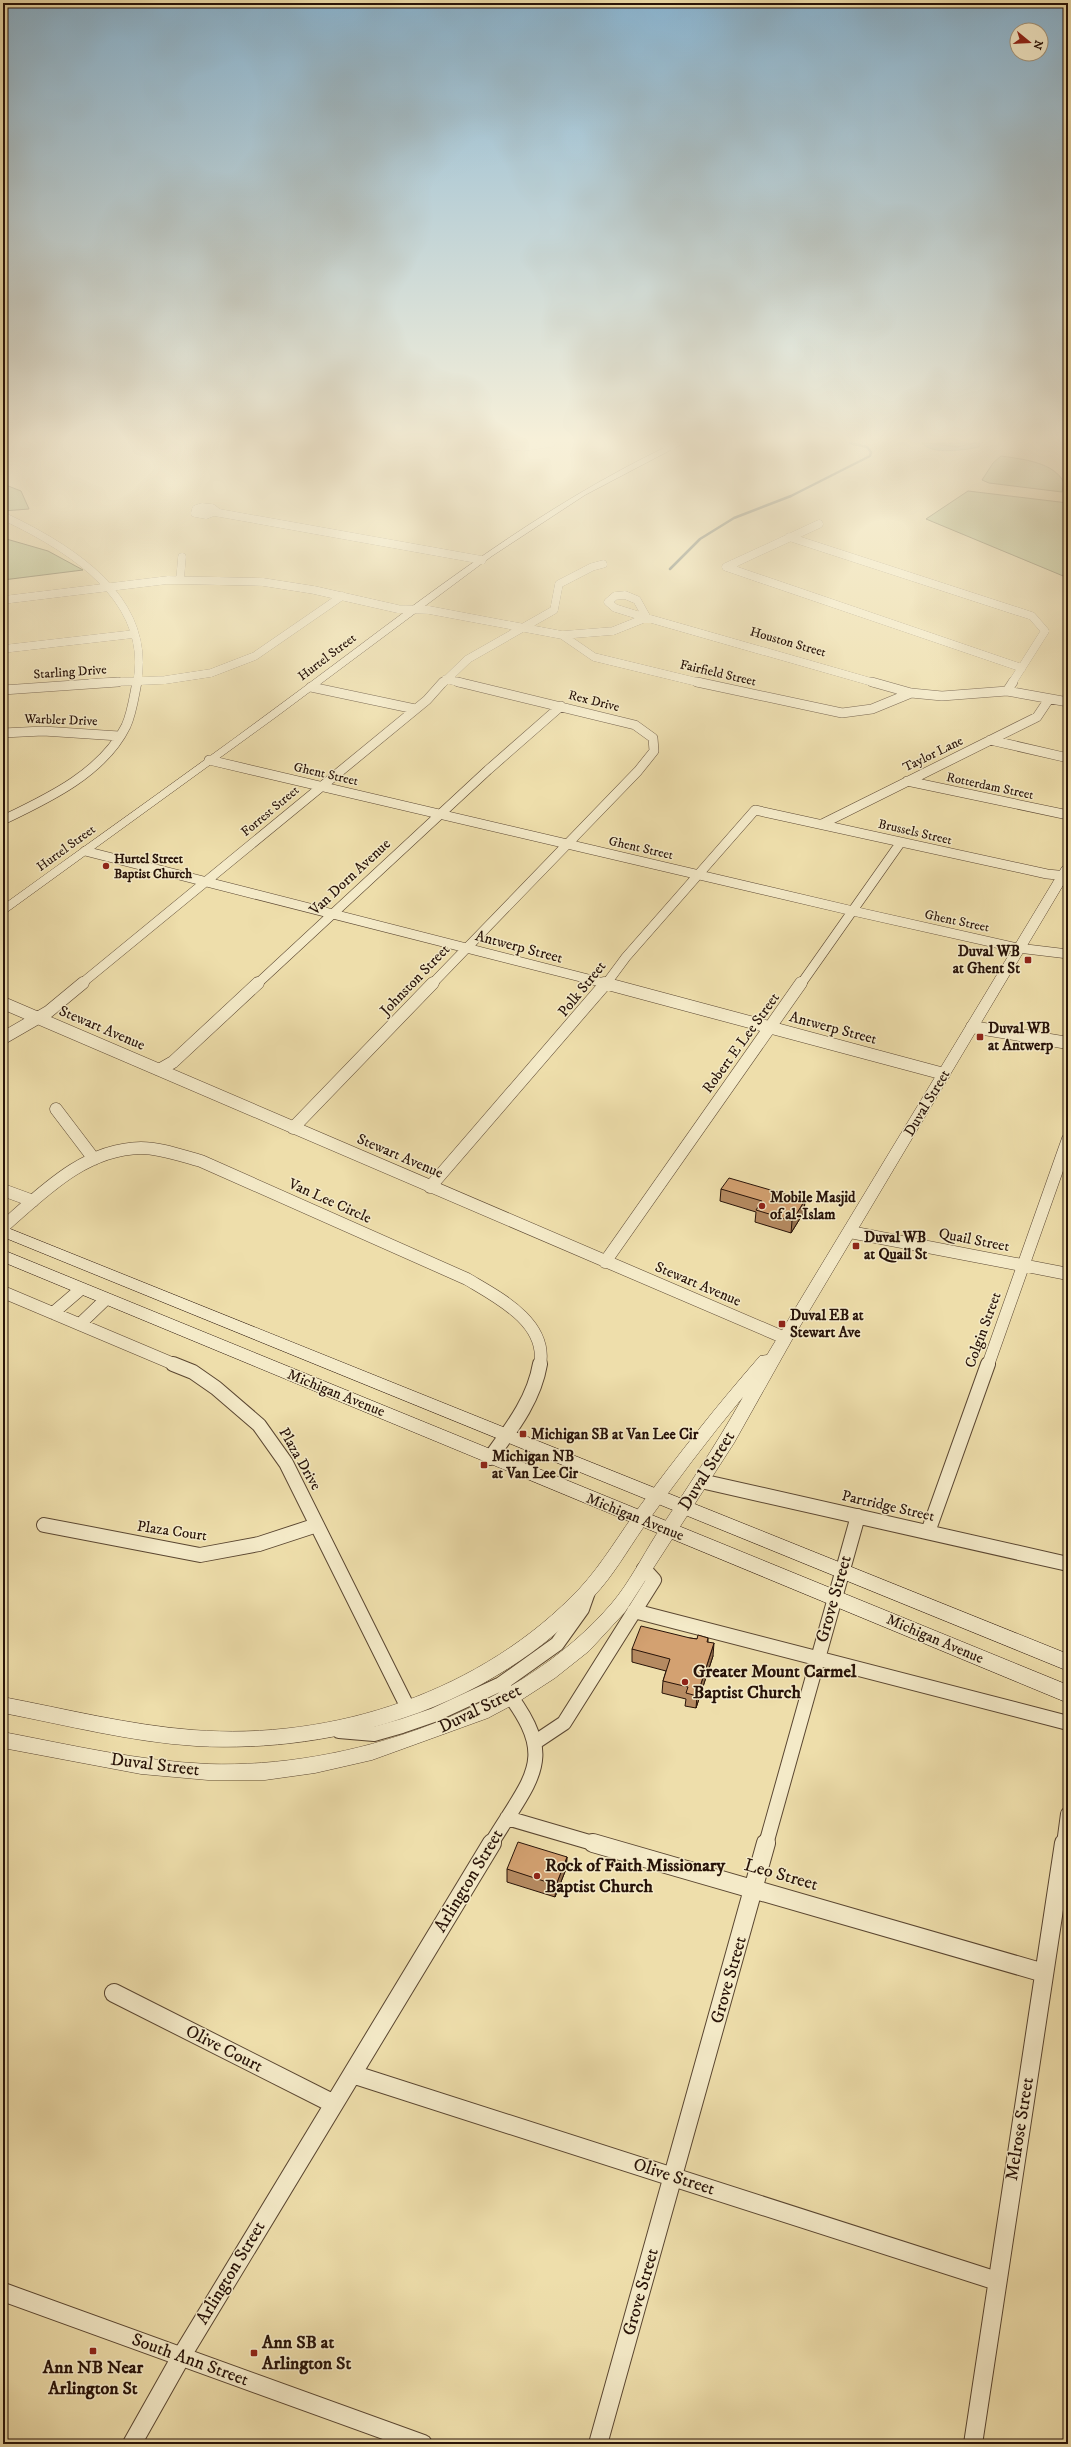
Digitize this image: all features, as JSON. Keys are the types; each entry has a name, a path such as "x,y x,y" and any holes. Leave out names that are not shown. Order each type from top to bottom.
{"main road":[{"name":"Michigan Avenue","path":"3,1231 1068,1663"},
{"name":"Michigan Avenue","path":"3,1256 490,1458 835,1597 1068,1694"},
{"path":"920,1633 937,1610"}],"street":[{"path":"3,820 80,776 96,762 125,727 139,681 138,646 126,612 102,577 78,557"},
{"path":"180,580 182,557"},
{"path":"466,557 482,560"},
{"name":"Hurtel Street","path":"3,911 486,557"},
{"path":"748,557 726,568 1022,668"},
{"path":"851,557 1032,616 1045,631 1007,691"},
{"name":"Forrest Street","path":"3,1038 48,1012 415,709 468,659 554,610 559,584 592,567 603,564"},
{"path":"3,600 108,586 180,580 263,582 342,596 398,609 430,610 523,629"},
{"name":"Starling Drive","path":"3,690 61,684 139,681 196,676 237,664 269,647 342,596"},
{"name":"Houston Street","path":"647,618 640,602 634,597 616,596 608,602 615,608 647,618 728,639 911,693 942,696 1007,691 1049,699"},
{"path":"562,635 588,635 613,631 647,618"},
{"name":"Fairfield Street","path":"523,629 562,635 594,657 609,662 842,713 873,710 911,693"},
{"name":"Starling Drive","path":"3,649 134,634"},
{"name":"Rex Drive","path":"446,679 635,725 653,738 654,751 650,758 609,801"},
{"path":"310,687 415,709"},
{"path":"1049,699 1068,702"},
{"name":"Taylor Lane","path":"822,824 1037,717 1049,699"},
{"name":"Van Dorn Avenue","path":"160,1070 173,1062 440,814 561,706"},
{"name":"Warbler Drive","path":"3,733 43,730 119,736"},
{"path":"990,740 1068,758"},
{"name":"Ghent Street","path":"210,760 853,911 1018,948 1068,954"},
{"name":"Rotterdam Street","path":"907,781 1068,815"},
{"name":"Johnston Street","path":"292,1128 609,801"},
{"name":"Brussels Street","path":"756,810 1047,874 1066,873"},
{"name":"Polk Street","path":"430,1187 606,985 626,957 748,816 756,810"},
{"name":"Robert E Lee Street","path":"605,1262 901,842"},
{"name":"Antwerp Street","path":"85,851 772,1027 944,1074"},
{"name":"Duval Street","path":"3,1740 141,1766 208,1772 265,1772 315,1765 372,1752 431,1732 506,1690 548,1673 582,1646 619,1607 728,1439 785,1338 850,1232 1018,948 1066,873"},
{"name":"Stewart Avenue","path":"3,1003 785,1338"},
{"path":"972,1027 1068,1043"},
{"path":"56,1109 94,1159"},
{"name":"Colgin Street","path":"928,1532 1068,1139"},
{"name":"Van Lee Circle","path":"3,1227 74,1167 124,1149 142,1148 161,1150 201,1161 488,1290 531,1324 540,1341 542,1358 540,1377 518,1420 490,1458"},
{"path":"3,1190 33,1201"},
{"name":"Quail Street","path":"850,1232 1068,1274"},
{"path":"53,1313 81,1289"},
{"name":"Plaza Drive","path":"3,1292 193,1372 239,1406 259,1424 286,1463 408,1708"},
{"path":"80,1324 106,1299"},
{"name":"Duval Street","path":"3,1705 137,1730 196,1738 247,1740 330,1730 384,1717 437,1698 486,1673 526,1647 560,1620 588,1591 730,1399 785,1338"},
{"name":"Partridge Street","path":"700,1481 1068,1564"},
{"name":"Grove Street","path":"598,2444 858,1516"},
{"name":"Plaza Court","path":"44,1525 200,1555 224,1553 261,1545 317,1525"},
{"path":"537,1741 564,1723 654,1580 644,1568"},
{"path":"330,1730 374,1734 402,1726 506,1690 556,1644 582,1609 588,1591"},
{"path":"634,1611 1068,1723"},
{"name":"Arlington Street","path":"132,2444 181,2357 533,1775 538,1758 537,1741 530,1725 506,1690"},
{"name":"Melrose Street","path":"972,2444 1068,1814"},
{"name":"Leo Street","path":"507,1818 755,1888 1044,1973"},
{"name":"Olive Court","path":"114,1993 334,2104"},
{"name":"Olive Street","path":"352,2074 997,2281"},
{"name":"South Ann Street","path":"3,2292 423,2444"}],"green space":[{"path":"3,557 59,557 83,570 3,580"},
{"path":"1018,557 1068,557 1068,578"}],"building":[{"path":"729,1178 805,1200 792,1221 756,1210 762,1201 721,1189"},
{"name":"Greater Mount Carmel Baptist Church","path":"641,1626 690,1638 697,1639 698,1635 708,1638 707,1642 714,1643 697,1696 686,1693 688,1687 663,1681 670,1659 632,1649"},
{"path":"518,1842 567,1857 556,1885 507,1869"}],"waterway":[{"path":"670,569 682,557"}],"place":[{"name":"Hurtel Street Baptist Church","path":"106,866"},
{"name":"Duval WB at Ghent St","path":"1028,960"},
{"name":"Duval WB at Antwerp","path":"980,1037"},
{"name":"Mobile Masjid of al-Islam","path":"762,1206"},
{"name":"Duval WB at Quail St","path":"856,1246"},
{"name":"Duval EB at Stewart Ave","path":"782,1324"},
{"name":"Michigan SB at Van Lee Cir","path":"523,1434"},
{"name":"Michigan NB at Van Lee Cir","path":"484,1465"},
{"name":"Greater Mount Carmel Baptist Church","path":"685,1682"},
{"name":"Rock of Faith Missionary Baptist Church","path":"537,1876"},
{"name":"Ann NB Near Arlington St","path":"93,2351"},
{"name":"Ann SB at Arlington St","path":"254,2353"}]}
